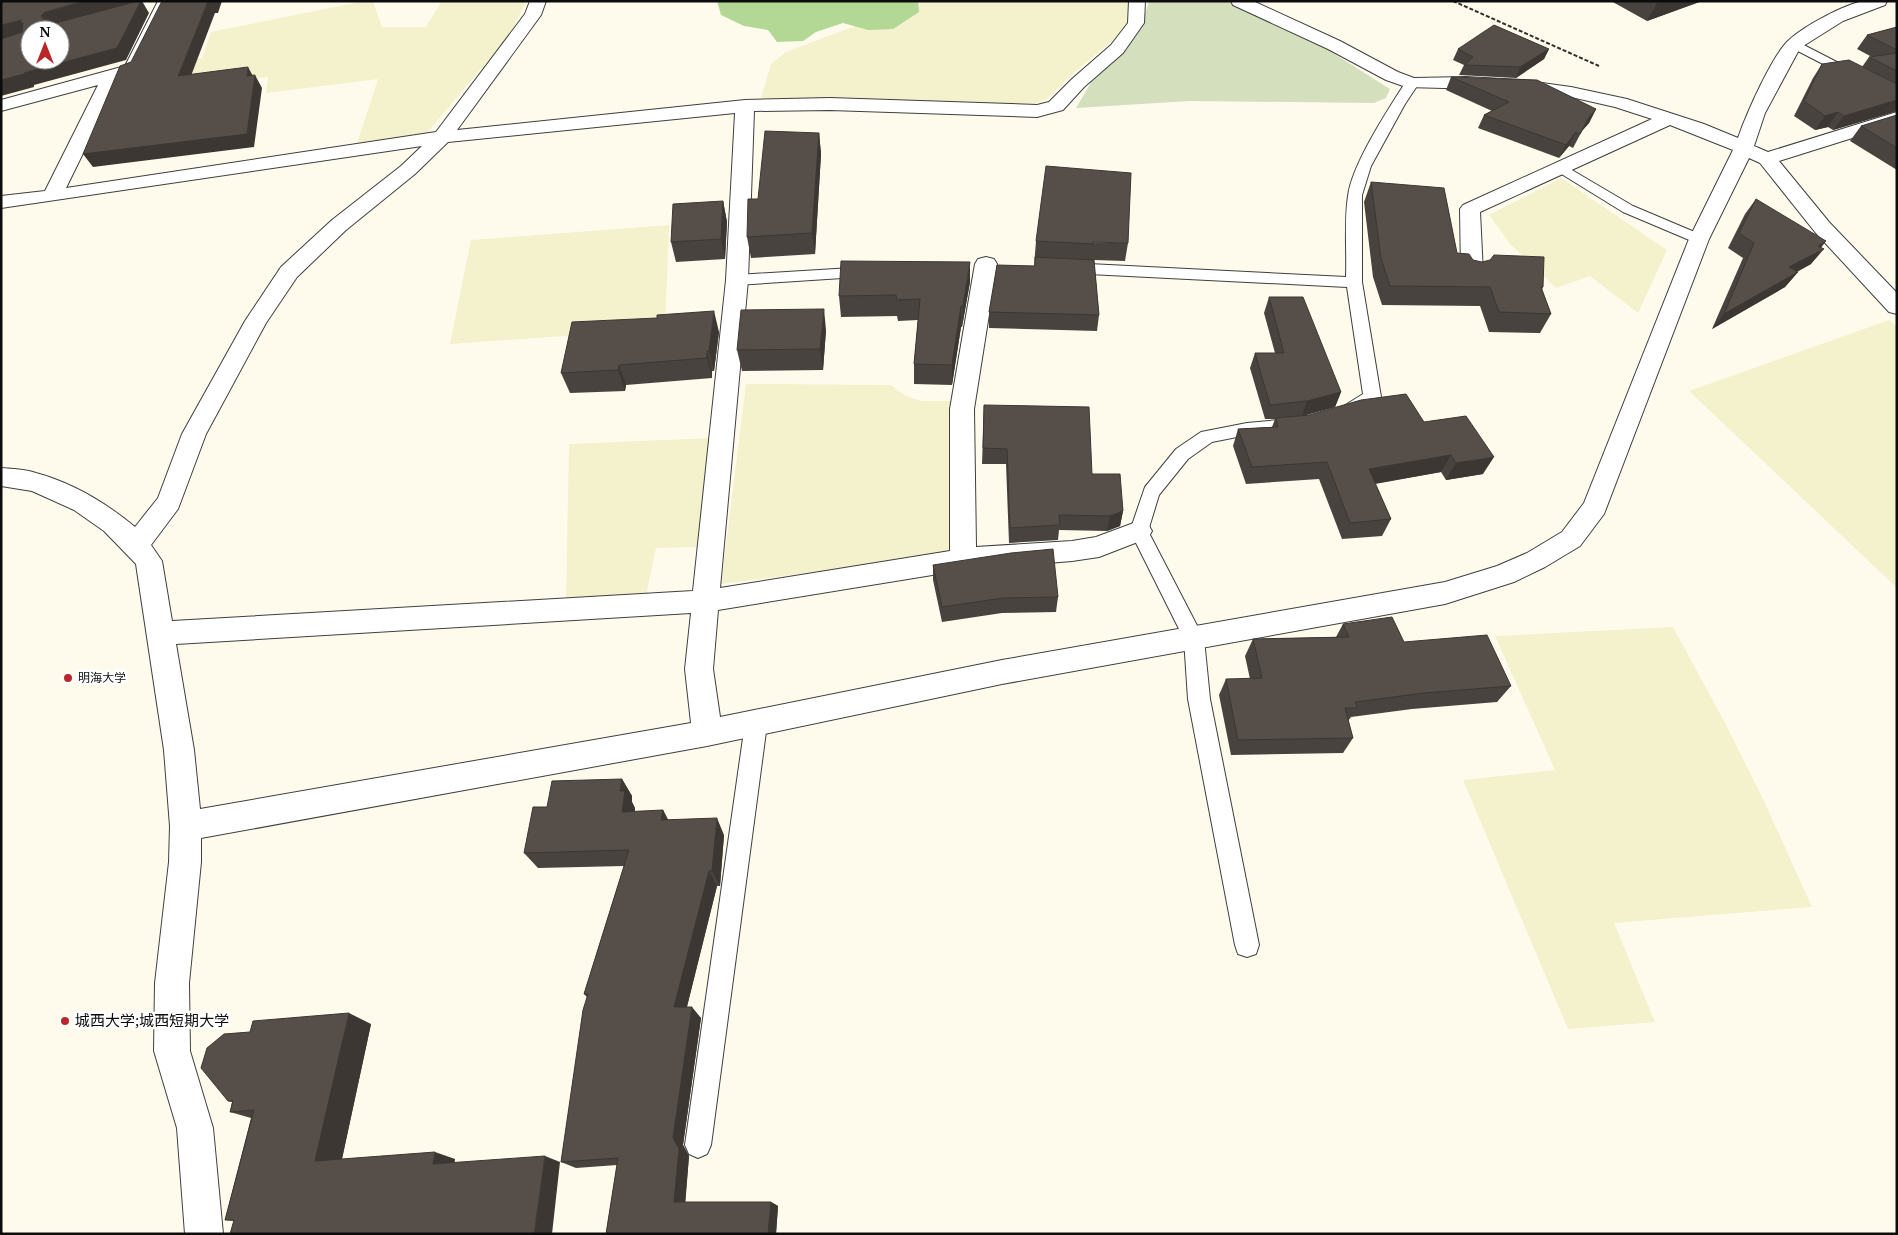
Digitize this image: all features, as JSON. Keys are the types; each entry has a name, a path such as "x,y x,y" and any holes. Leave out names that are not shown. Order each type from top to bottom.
{"street":[{"path":"147,7 166,1"},
{"path":"1,106 132,70 166,1"},
{"path":"137,544 169,502 194,434 256,321 290,272 339,225 408,170 442,137 528,21 538,1"},
{"path":"1,202 52,196 260,163 442,137 745,106 830,104 1037,111 1056,106 1078,82 1117,49 1136,23 1137,1"},
{"path":"1239,1 1392,76 1412,83 1466,82 1520,85 1571,92 1620,103 1697,128 1756,153 1897,307"},
{"path":"186,826 756,724 1002,672 1194,639 1445,592 1504,574 1536,560 1571,539 1595,508 1699,239 1756,153 1756,113 1787,54 1794,44 1837,17 1879,1"},
{"path":"52,196 112,76"},
{"path":"707,733 699,669 737,280 745,106"},
{"path":"1756,153 1897,118"},
{"path":"1472,273 1470,209 1668,119"},
{"path":"963,559 962,409 986,265"},
{"path":"1,477 35,482 90,506 137,544 149,561 179,750 186,826 185,862 172,983 172,1051 195,1128 204,1234"},
{"path":"159,633 706,601 963,559 1072,551 1099,547 1139,532"}],"lane":[{"path":"1794,44 1897,98"},
{"path":"1247,944 1199,699 1194,639 1139,532 1151,492 1182,454 1207,437 1247,429 1302,424 1323,419 1344,413 1372,397 1354,282 1355,195 1364,166 1398,104 1412,83"},
{"path":"1560,167 1628,208 1699,239"},
{"path":"1055,268 1354,282"},
{"path":"737,280 886,271"},
{"path":"698,1145 756,724"}],"shaded area":[{"path":"365,1 373,1 382,27 426,27 442,1 526,1 511,33 426,134 357,143 378,79 266,93 268,77 171,89 180,61 202,58 211,32"},
{"path":"922,1 1130,1 1130,22 1117,37 1071,75 1047,99 1029,106 761,98 771,64 786,52"},
{"path":"1561,178 1667,250 1638,313 1590,276 1556,288 1510,244 1489,215"},
{"path":"669,225 665,329 450,344 471,240"},
{"path":"1889,320 1897,326 1897,588 1689,391"},
{"path":"746,384 891,385 906,396 922,401 951,401 956,547 952,554 721,584"},
{"path":"711,438 698,547 656,548 646,596 566,601 569,444"},
{"path":"1673,627 1724,721 1764,801 1812,907 1614,923 1655,1022 1568,1029 1463,780 1555,770 1495,636"}],"green space":[{"path":"717,1 918,1 919,12 893,29 868,30 843,23 816,32 803,41 777,42 768,30 744,26 721,15"},
{"path":"1149,1 1227,1 1325,48 1390,89 1386,98 1374,103 1190,101 1076,108 1096,74 1144,18"}],"building":[{"path":"1,1 84,1 45,12 41,16 42,19 50,20 20,20 1,25"},
{"path":"141,1 117,48 70,61 70,20 67,20"},
{"path":"162,1 208,1 178,76 248,67 247,76 255,75 247,134 83,154 120,66 131,62"},
{"path":"1494,25 1549,49 1520,67 1464,65 1473,57 1458,49"},
{"path":"1897,27 1897,50 1867,35"},
{"path":"20,33 20,70 35,70 1,80 1,39"},
{"path":"1897,53 1897,71 1869,57"},
{"path":"1849,60 1897,84 1897,100 1844,116 1838,112 1825,116 1804,101 1822,64"},
{"path":"1451,77 1537,80 1596,109 1580,134 1576,132 1566,145 1484,115 1509,102"},
{"path":"1897,115 1897,148 1861,126"},
{"path":"765,131 819,133 812,233 747,237 748,199 758,199"},
{"path":"1046,166 1131,173 1128,243 1093,242 1093,244 1036,241"},
{"path":"1371,182 1444,188 1457,253 1469,254 1473,260 1482,262 1490,260 1494,255 1544,257 1543,287 1541,287 1551,314 1499,312 1490,287 1390,286 1381,258"},
{"path":"1756,199 1826,241 1818,246 1824,249 1789,267 1798,272 1724,314 1754,243 1739,233"},
{"path":"723,201 721,239 671,242 673,204"},
{"path":"1035,257 1094,260 1099,315 989,312 997,265 1035,266"},
{"path":"841,261 970,262 952,365 914,364 920,299 897,300 896,295 839,296"},
{"path":"1269,297 1303,297 1341,392 1307,401 1270,405 1255,353 1284,353"},
{"path":"824,309 820,349 737,350 741,310"},
{"path":"714,311 707,358 619,365 618,370 561,373 572,322 657,318 657,315"},
{"path":"1406,394 1424,422 1466,416 1494,457 1456,463 1451,455 1369,469 1391,519 1350,523 1327,462 1252,467 1238,429 1278,427 1276,418 1309,415 1361,400"},
{"path":"984,405 1089,407 1092,474 1120,474 1123,511 1110,516 1059,515 1060,525 1010,528 1007,449 983,448"},
{"path":"1053,549 1058,597 1003,598 942,607 933,565 1011,553"},
{"path":"1392,617 1404,642 1487,635 1511,686 1424,693 1355,702 1357,708 1345,708 1353,738 1238,740 1226,679 1262,678 1253,639 1349,637 1343,624"},
{"path":"622,779 620,791 625,791 622,812 663,810 661,820 717,818 712,871 709,871 674,1007 692,1007 673,1138 679,1149 674,1202 771,1202 768,1234 606,1234 618,1158 561,1162 583,1010 588,994 584,994 629,850 524,853 533,807 547,807 552,781"},
{"path":"349,1013 315,1161 435,1152 433,1164 545,1156 534,1234 230,1234 234,1220 225,1220 254,1110 230,1112 233,1101 228,1101 201,1068 207,1048 224,1034 250,1032 253,1021"}],"place":[{"name":"明海大学","path":"68,678"},
{"name":"城西大学;城西短期大学","path":"65,1021"}]}
